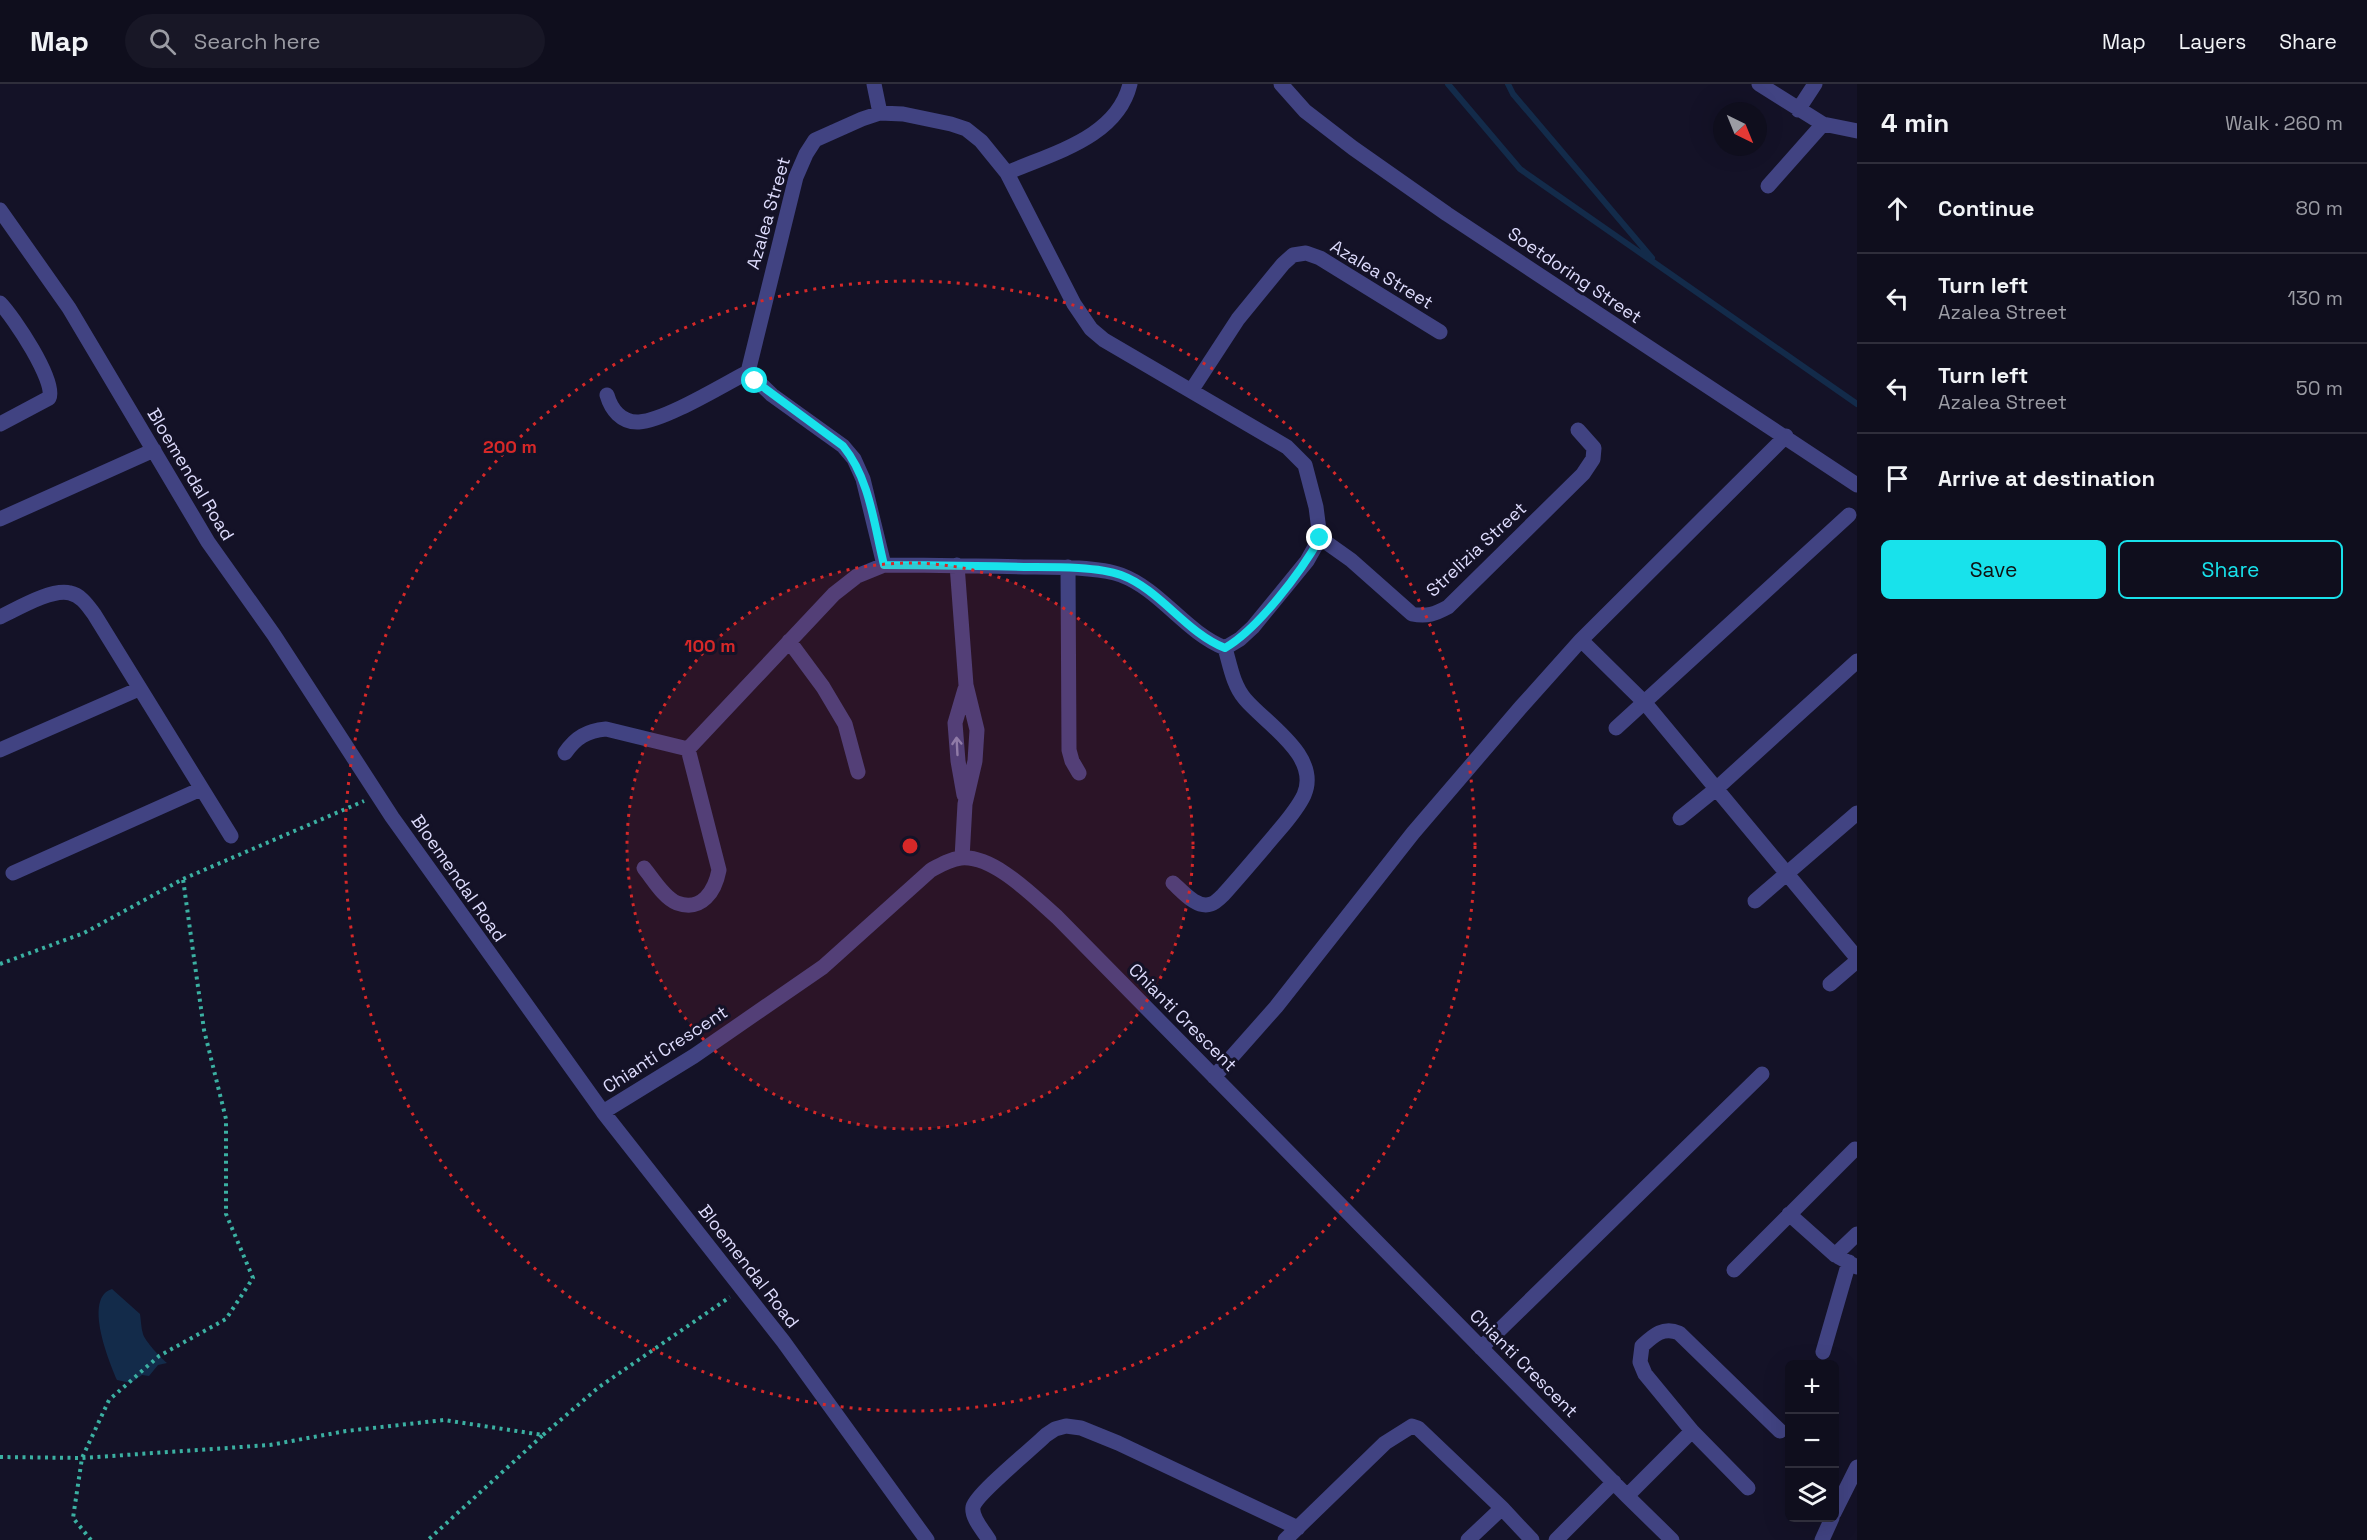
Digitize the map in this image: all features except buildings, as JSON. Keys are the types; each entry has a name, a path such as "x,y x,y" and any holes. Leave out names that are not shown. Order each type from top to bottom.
{"street":[{"path":"874,84 880,113"},
{"path":"1007,173 1088,138 1103,128 1114,114 1130,84"},
{"name":"Soetdoring Street","path":"1281,84 1305,111 1400,181 1593,312 1786,436 1857,485"},
{"path":"1759,84 1823,124 1857,131"},
{"path":"1798,110 1815,84"},
{"name":"Azalea Street","path":"748,372 796,177 815,140 829,132 880,113 903,114 951,124 966,129 981,141 1007,173 1074,304 1091,329 1104,340 1298,456 1309,474 1320,538"},
{"path":"1768,186 1823,124"},
{"name":"Bloemendal Road","path":"0,210 69,308 208,542 274,635 378,794 603,1112 743,1288 927,1540"},
{"name":"Azalea Street","path":"1191,391 1238,319 1293,255 1306,253 1320,258 1440,332"},
{"path":"0,303 36,356 51,394 49,398 0,424"},
{"path":"607,394 610,408 621,417 636,422 655,419 748,372 772,395 843,446 854,459 863,479 884,565"},
{"name":"Strelizia Street","path":"1320,538 1351,560 1412,614 1434,615 1448,606 1582,474 1593,459 1594,448 1578,430"},
{"path":"1214,1077 1276,1007 1413,833 1581,640 1786,436"},
{"path":"0,519 154,450"},
{"path":"1616,728 1645,704 1849,515"},
{"path":"1225,648 1240,639 1252,627 1307,561 1320,538"},
{"path":"688,749 834,594 856,576 884,565 1068,567 1119,574 1134,581 1208,641 1225,648"},
{"path":"957,565 966,685 956,723 958,761 965,804 962,858"},
{"path":"1068,567 1069,750 1072,761 1079,772"},
{"path":"0,617 51,594 68,592 74,594 94,614 231,836"},
{"path":"1581,640 1645,704 1857,960 1830,984"},
{"path":"789,641 823,687 845,724 858,772"},
{"path":"1173,883 1199,904 1212,904 1224,896 1292,814 1304,794 1308,780 1295,749 1245,698 1237,686 1225,648"},
{"path":"1680,818 1716,789 1857,661"},
{"path":"0,750 139,689"},
{"path":"565,753 582,735 594,730 606,729 688,749"},
{"path":"644,868 669,898 678,903 700,902 712,893 717,883 719,870 688,749"},
{"path":"13,873 201,789"},
{"path":"1755,901 1788,875 1857,813"},
{"name":"Chianti Crescent","path":"603,1112 694,1056 823,967 931,870 945,862 962,858 994,867 1017,881 1057,917 1626,1496 1672,1540"},
{"path":"1481,1348 1761,1074"},
{"path":"1734,1270 1855,1149"},
{"path":"1789,1214 1835,1255 1853,1265 1823,1352"},
{"path":"1835,1255 1857,1234"},
{"path":"1748,1488 1692,1431 1645,1374 1640,1362 1642,1346 1654,1334 1665,1330 1679,1333 1780,1431"},
{"path":"989,1540 974,1516 973,1508 976,1501 988,1487 1046,1435 1066,1426 1082,1428 1118,1443 1298,1528"},
{"path":"1285,1540 1385,1443 1412,1426 1418,1428 1502,1508 1532,1540"},
{"path":"1626,1496 1692,1431"},
{"path":"1839,1503 1857,1467"},
{"path":"1556,1540 1614,1482"},
{"path":"1468,1540 1502,1508"},
{"path":"1822,1540 1830,1522"}],"path":[{"path":"0,964 84,933 183,879 378,794"},
{"path":"90,1540 73,1518 82,1458 109,1400 159,1356 226,1319 253,1278 226,1215 226,1119 204,1030 183,879"},
{"path":"428,1540 599,1387 743,1288"},
{"path":"0,1457 82,1458 270,1445 346,1431 444,1420 543,1436"}],"water":[{"path":"112,1289 140,1314 144,1337 167,1363 158,1365 149,1376 142,1375 131,1383 117,1380 101,1331 99,1304 104,1295"}],"waterway":[{"path":"1448,84 1520,169 1857,404"},
{"path":"1508,84 1513,94 1652,258"}],"route":[{"path":"755,381 843,446 854,459 863,479 884,565 1068,567 1119,574 1134,581 1153,595 1208,641 1225,648 1240,639 1252,627 1307,561 1320,538"}]}
